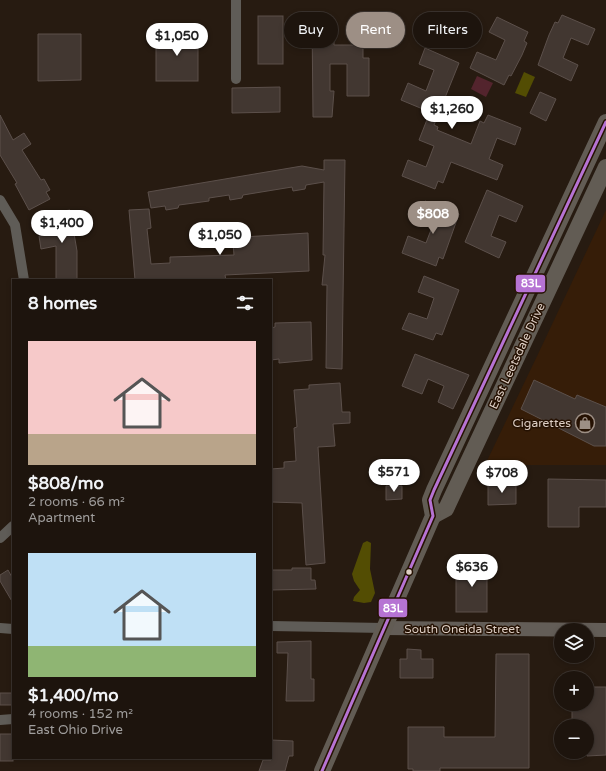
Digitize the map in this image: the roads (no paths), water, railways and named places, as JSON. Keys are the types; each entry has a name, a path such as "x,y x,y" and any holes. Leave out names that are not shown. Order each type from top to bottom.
{"main road":[{"name":"East Leetsdale Drive","path":"322,771 433,516 430,500 434,490 606,122"},
{"name":"East Leetsdale Drive","path":"433,516 446,510 606,167"}],"street":[{"path":"236,0 236,79"},
{"path":"0,200 15,225 24,279"},
{"path":"0,538 12,527"},
{"name":"South Oneida Street","path":"272,626 606,630"},
{"path":"0,628 12,630"},
{"path":"0,720 12,719"}],"place":[{"name":"Cigarettes","path":"585,423"}]}
